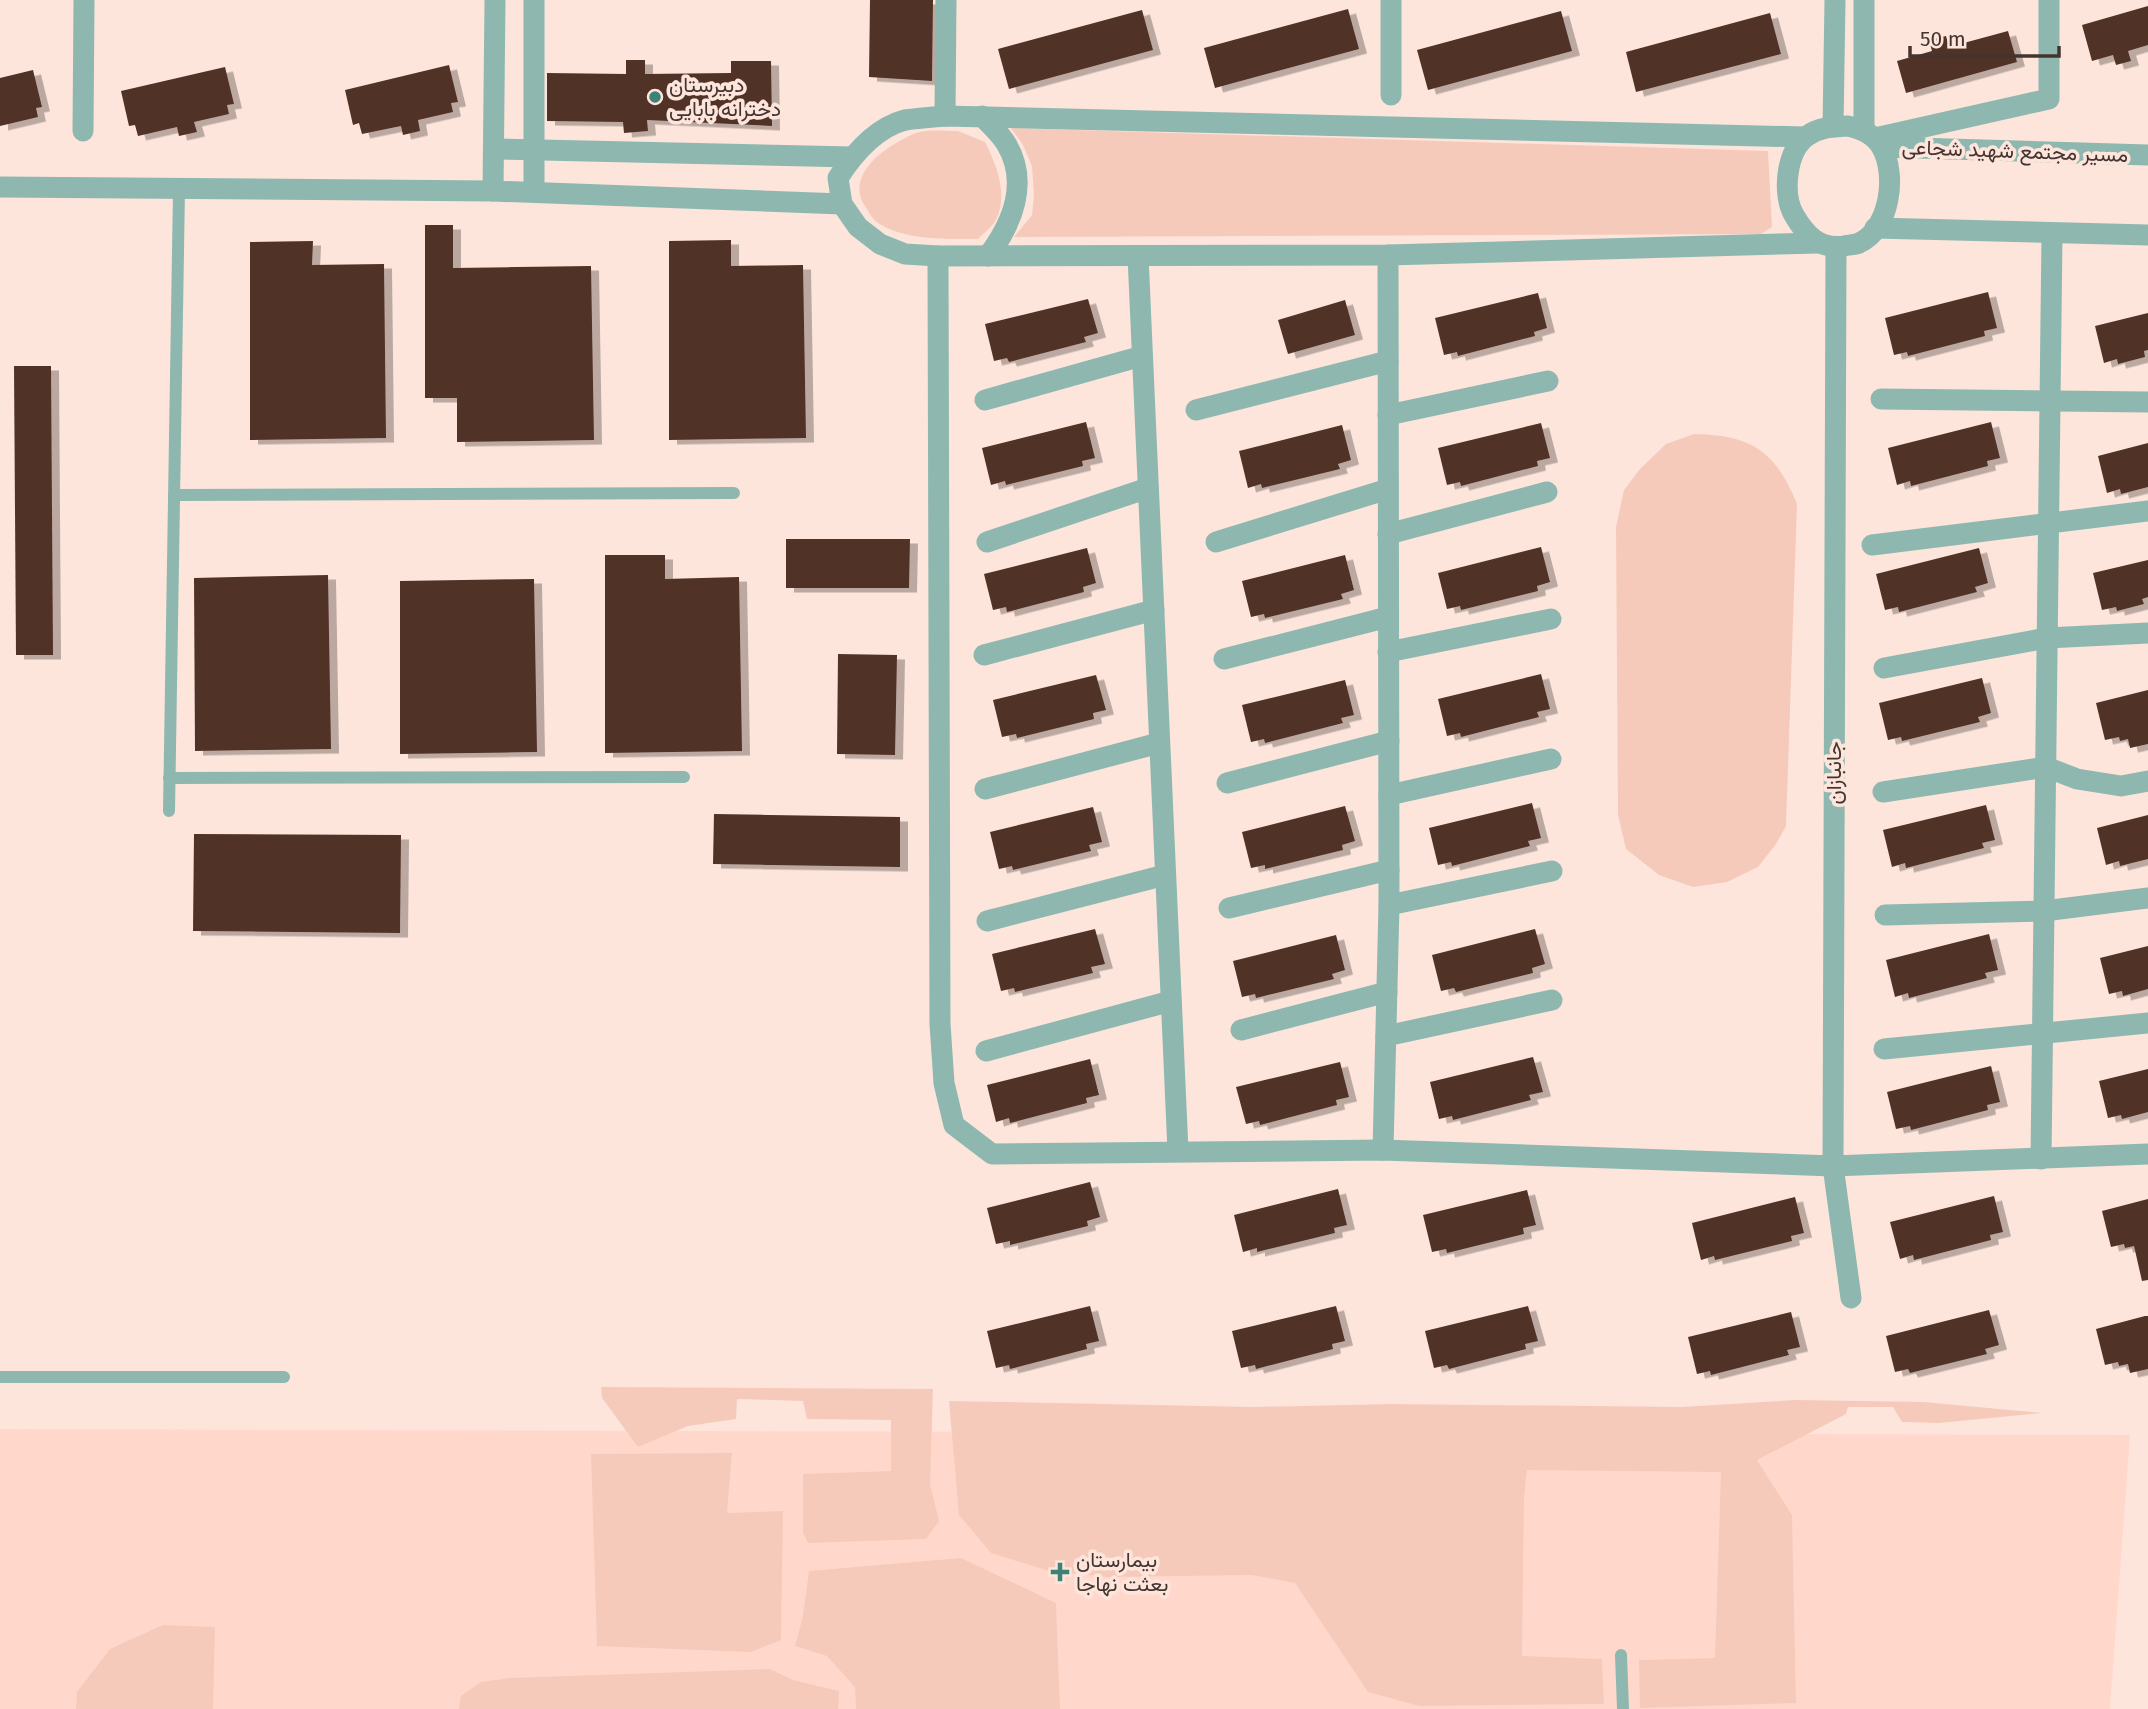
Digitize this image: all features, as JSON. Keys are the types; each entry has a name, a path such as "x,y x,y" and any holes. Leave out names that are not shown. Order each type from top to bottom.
{"street":[{"path":"83,131 84,0"},
{"path":"493,191 495,0"},
{"path":"534,0 534,192"},
{"path":"945,116 946,0"},
{"path":"1391,0 1391,95"},
{"path":"1833,127 1835,0"},
{"path":"1864,0 1873,138 1889,167 1890,190 1885,214 1860,243 1388,256 938,256 905,254 880,244 859,227 842,204 838,178 872,137 903,121 945,116 1805,137 1825,127 1847,126 1873,138 2049,99 2049,0"},
{"path":"982,116 1007,144 1015,165 1014,212 1000,240 988,256"},
{"path":"1805,137 1795,152 1787,188 1790,209 1803,232 1827,245"},
{"name":"مسیر مجتمع شهید شجاعی","path":"1873,138 2148,155"},
{"path":"494,149 852,158"},
{"path":"0,187 493,191 842,204"},
{"path":"1875,228 2148,235"},
{"path":"2041,1159 2052,234"},
{"name":"جانبازان","path":"1827,245 1833,1166 1851,1298"},
{"path":"938,256 940,1024 944,1083 954,1125 992,1154 1383,1150 1833,1166 2148,1154"},
{"path":"1138,256 1178,1151"},
{"path":"1383,1150 1389,905 1388,256"},
{"path":"985,400 1142,356"},
{"path":"1196,410 1388,360"},
{"path":"1388,415 1548,381"},
{"path":"1881,399 2148,401"},
{"path":"986,542 1148,488"},
{"path":"1216,542 1388,489"},
{"path":"1388,534 1547,492"},
{"path":"1872,545 2148,511"},
{"path":"984,655 1153,610"},
{"path":"1224,659 1388,617"},
{"path":"1388,652 1551,619"},
{"path":"1884,667 2047,638 2148,633"},
{"path":"1227,783 1389,741"},
{"path":"985,789 1159,743"},
{"path":"1389,794 1551,758"},
{"path":"1883,792 2046,767 2077,779 2121,786 2148,781"},
{"path":"1229,908 1389,870"},
{"path":"1389,905 1552,871"},
{"path":"987,921 1165,875"},
{"path":"1885,915 2044,911 2148,898"},
{"path":"1241,1031 1387,992"},
{"path":"1386,1036 1552,1000"},
{"path":"986,1051 1171,1001"},
{"path":"1884,1049 2148,1023"}],"lane":[{"path":"169,810 179,189"},
{"path":"174,495 734,493"},
{"path":"169,778 684,777"},
{"path":"0,1377 284,1377"},
{"path":"1621,1655 1623,1709"}],"shaded area":[{"path":"1011,128 1768,151 1772,227 1761,234 1014,237 1032,215 1034,195 1032,166 1023,145"},
{"path":"958,131 985,142 997,169 1001,199 997,218 991,226 978,239 940,239 901,233 876,222 860,194 860,182 872,161 894,144 916,133"},
{"path":"1694,434 1731,438 1759,450 1780,471 1797,504 1786,826 1758,867 1727,882 1693,887 1659,875 1626,849 1618,815 1616,527 1624,490 1640,469 1666,444"},
{"path":"601,1387 933,1389 930,1484 939,1521 926,1539 808,1543 803,1533 803,1474 891,1471 891,1420 807,1419 803,1401 737,1399 736,1419 688,1426 638,1447 602,1398"},
{"path":"1795,1400 1924,1402 2042,1413 1939,1423 1902,1422 1893,1407 1848,1407 1846,1414 1757,1460 1792,1515 1796,1703 1640,1708 1639,1660 1715,1658 1721,1472 1527,1470 1524,1498 1522,1656 1602,1659 1604,1704 1419,1706 1368,1692 1295,1583 1252,1575 1107,1577 1049,1571 991,1553 959,1515 949,1401 1253,1407 1391,1404 1682,1407"},
{"name":"بیمارستان بعثت نهاجا","path":"0,1429 2130,1435 2110,1709 0,1709"},
{"path":"732,1453 727,1513 783,1511 781,1640 751,1652 597,1646 591,1454"},
{"path":"961,1558 1056,1603 1060,1709 856,1709 855,1687 827,1656 795,1646 803,1616 809,1571"},
{"path":"163,1625 215,1627 213,1709 76,1709 77,1692 110,1649"},
{"path":"770,1669 793,1680 839,1691 838,1709 459,1709 461,1696 481,1682 510,1678"}],"building":[{"path":"870,0 933,0 932,81 869,77"},
{"path":"2148,6 2148,45 2128,51 2131,61 2116,65 2113,55 2092,61 2082,25"},
{"path":"1348,9 1359,49 1215,88 1204,48"},
{"path":"1142,10 1153,50 1009,89 998,49"},
{"path":"1561,11 1572,51 1428,90 1417,50"},
{"path":"1770,13 1781,54 1636,92 1626,52"},
{"path":"2008,31 2017,62 1906,93 1897,61 1932,51 1929,40 1946,36 1949,47"},
{"name":"دبیرستان دخترانه بابایی","path":"626,60 645,60 645,74 731,73 731,61 771,61 772,126 647,120 648,131 624,133 623,122 547,121 547,73 626,74"},
{"path":"449,65 458,102 451,103 453,112 418,120 420,131 403,135 401,126 362,134 359,123 353,125 345,90"},
{"path":"225,67 234,104 227,105 229,114 194,122 197,132 179,136 177,127 138,136 135,125 129,126 121,91"},
{"path":"33,70 42,107 36,108 38,117 0,126 0,78"},
{"path":"425,225 453,225 453,268 591,266 594,440 457,442 457,398 425,398"},
{"path":"731,240 731,266 803,265 806,438 669,440 669,241"},
{"path":"313,241 312,265 384,264 386,438 250,440 250,242"},
{"path":"1988,292 1997,328 1984,331 1985,336 1908,356 1907,352 1894,355 1885,318"},
{"path":"1538,293 1547,328 1534,332 1535,336 1458,356 1457,352 1444,355 1435,318"},
{"path":"1088,299 1098,333 1084,337 1086,342 1009,362 1007,358 994,361 985,324"},
{"path":"1345,300 1355,335 1288,354 1278,320"},
{"path":"2148,313 2148,350 2144,351 2145,357 2118,364 2117,359 2104,363 2095,326"},
{"path":"14,366 51,366 53,655 16,655"},
{"path":"1086,422 1095,458 1082,461 1083,466 1006,485 1005,481 991,485 982,448"},
{"path":"1991,422 2000,458 1987,461 1988,466 1911,486 1910,481 1897,485 1888,448"},
{"path":"1541,423 1550,458 1537,461 1538,466 1461,486 1460,482 1447,485 1438,448"},
{"path":"1342,425 1351,460 1338,464 1340,469 1262,488 1261,484 1248,488 1239,451"},
{"path":"2148,443 2148,487 2121,494 2120,489 2107,493 2098,456"},
{"path":"786,539 910,539 909,588 786,588"},
{"path":"1541,547 1550,582 1537,586 1538,591 1461,610 1460,606 1447,609 1438,573"},
{"path":"1087,548 1096,583 1083,587 1084,592 1007,612 1006,607 993,610 984,574"},
{"path":"1979,548 1988,583 1975,587 1977,592 1899,612 1898,607 1885,610 1876,574"},
{"path":"605,555 665,555 665,579 739,577 742,751 605,753"},
{"path":"1345,555 1354,590 1341,594 1343,599 1265,618 1264,614 1251,617 1242,581"},
{"path":"2148,560 2148,597 2142,599 2144,604 2117,611 2116,607 2102,610 2093,573"},
{"path":"328,575 331,749 195,751 194,578"},
{"path":"534,579 537,752 400,754 400,581"},
{"path":"838,654 897,655 895,755 837,754"},
{"path":"1541,674 1550,709 1537,712 1539,717 1461,737 1460,733 1447,736 1438,699"},
{"path":"1096,675 1106,710 1093,713 1094,719 1017,738 1016,734 1002,737 993,700"},
{"path":"1982,678 1991,713 1978,717 1980,722 1902,741 1901,737 1888,740 1879,703"},
{"path":"1345,680 1354,715 1341,718 1343,723 1265,743 1264,739 1251,742 1242,705"},
{"path":"2148,690 2148,744 2130,748 2128,739 2120,741 2119,737 2105,740 2096,703"},
{"path":"1532,803 1541,838 1528,841 1530,846 1452,866 1451,862 1438,865 1429,828"},
{"path":"1986,805 1995,840 1982,843 1984,848 1906,868 1905,863 1892,867 1883,830"},
{"path":"1345,806 1355,841 1342,845 1343,850 1265,869 1265,865 1251,868 1242,832"},
{"path":"1093,807 1102,842 1089,845 1091,851 1013,870 1012,866 999,869 990,832"},
{"path":"714,814 900,817 900,867 713,864"},
{"path":"2148,815 2148,859 2120,866 2119,861 2106,865 2097,828"},
{"path":"194,834 401,835 400,933 193,931"},
{"path":"1095,929 1105,964 1091,967 1093,973 1015,992 1014,988 1001,991 992,954"},
{"path":"1535,929 1545,964 1532,968 1533,973 1456,992 1454,988 1441,991 1432,955"},
{"path":"1989,934 1998,970 1985,973 1987,978 1909,998 1908,993 1895,997 1886,960"},
{"path":"1336,935 1345,970 1332,974 1334,979 1256,998 1255,994 1242,997 1233,961"},
{"path":"2148,946 2148,989 2123,996 2122,991 2109,994 2100,958"},
{"path":"1533,1057 1543,1092 1529,1095 1531,1100 1453,1120 1452,1116 1439,1119 1430,1082"},
{"path":"1090,1059 1099,1095 1086,1098 1087,1103 1010,1123 1009,1118 996,1122 987,1085"},
{"path":"1340,1062 1349,1097 1336,1100 1337,1105 1260,1125 1259,1121 1246,1124 1236,1087"},
{"path":"1991,1066 2000,1102 1987,1105 1988,1110 1911,1130 1910,1126 1896,1129 1887,1092"},
{"path":"2148,1069 2148,1112 2122,1119 2121,1115 2108,1118 2099,1081"},
{"path":"1090,1182 1100,1217 1087,1221 1088,1226 1010,1245 1010,1241 996,1244 987,1208"},
{"path":"1338,1189 1347,1225 1334,1228 1335,1233 1257,1252 1257,1248 1243,1252 1234,1215"},
{"path":"1527,1190 1536,1225 1523,1228 1524,1234 1447,1253 1446,1249 1432,1252 1423,1215"},
{"path":"1994,1196 2003,1232 1990,1235 1991,1240 1914,1260 1913,1255 1900,1259 1890,1222"},
{"path":"1795,1197 1804,1233 1791,1236 1792,1241 1715,1260 1714,1256 1701,1260 1692,1223"},
{"path":"2148,1199 2148,1280 2142,1281 2134,1246 2125,1248 2124,1244 2111,1247 2102,1211"},
{"path":"1090,1306 1099,1341 1086,1344 1087,1349 1010,1369 1009,1365 996,1368 987,1331"},
{"path":"1336,1306 1345,1341 1332,1344 1333,1349 1256,1369 1255,1365 1241,1368 1232,1331"},
{"path":"1528,1306 1538,1341 1525,1344 1526,1349 1449,1369 1447,1365 1434,1368 1425,1331"},
{"path":"1989,1310 1999,1345 1985,1349 1987,1354 1910,1373 1908,1369 1895,1372 1886,1336"},
{"path":"1791,1312 1800,1347 1787,1350 1789,1355 1711,1375 1710,1371 1697,1374 1688,1337"},
{"path":"2148,1316 2148,1369 2130,1373 2128,1364 2119,1366 2118,1362 2105,1365 2096,1329"}],"place":[{"name":"دبیرستان دخترانه بابایی","path":"655,97"},
{"name":"بیمارستان بعثت نهاجا","path":"1060,1572"}]}
